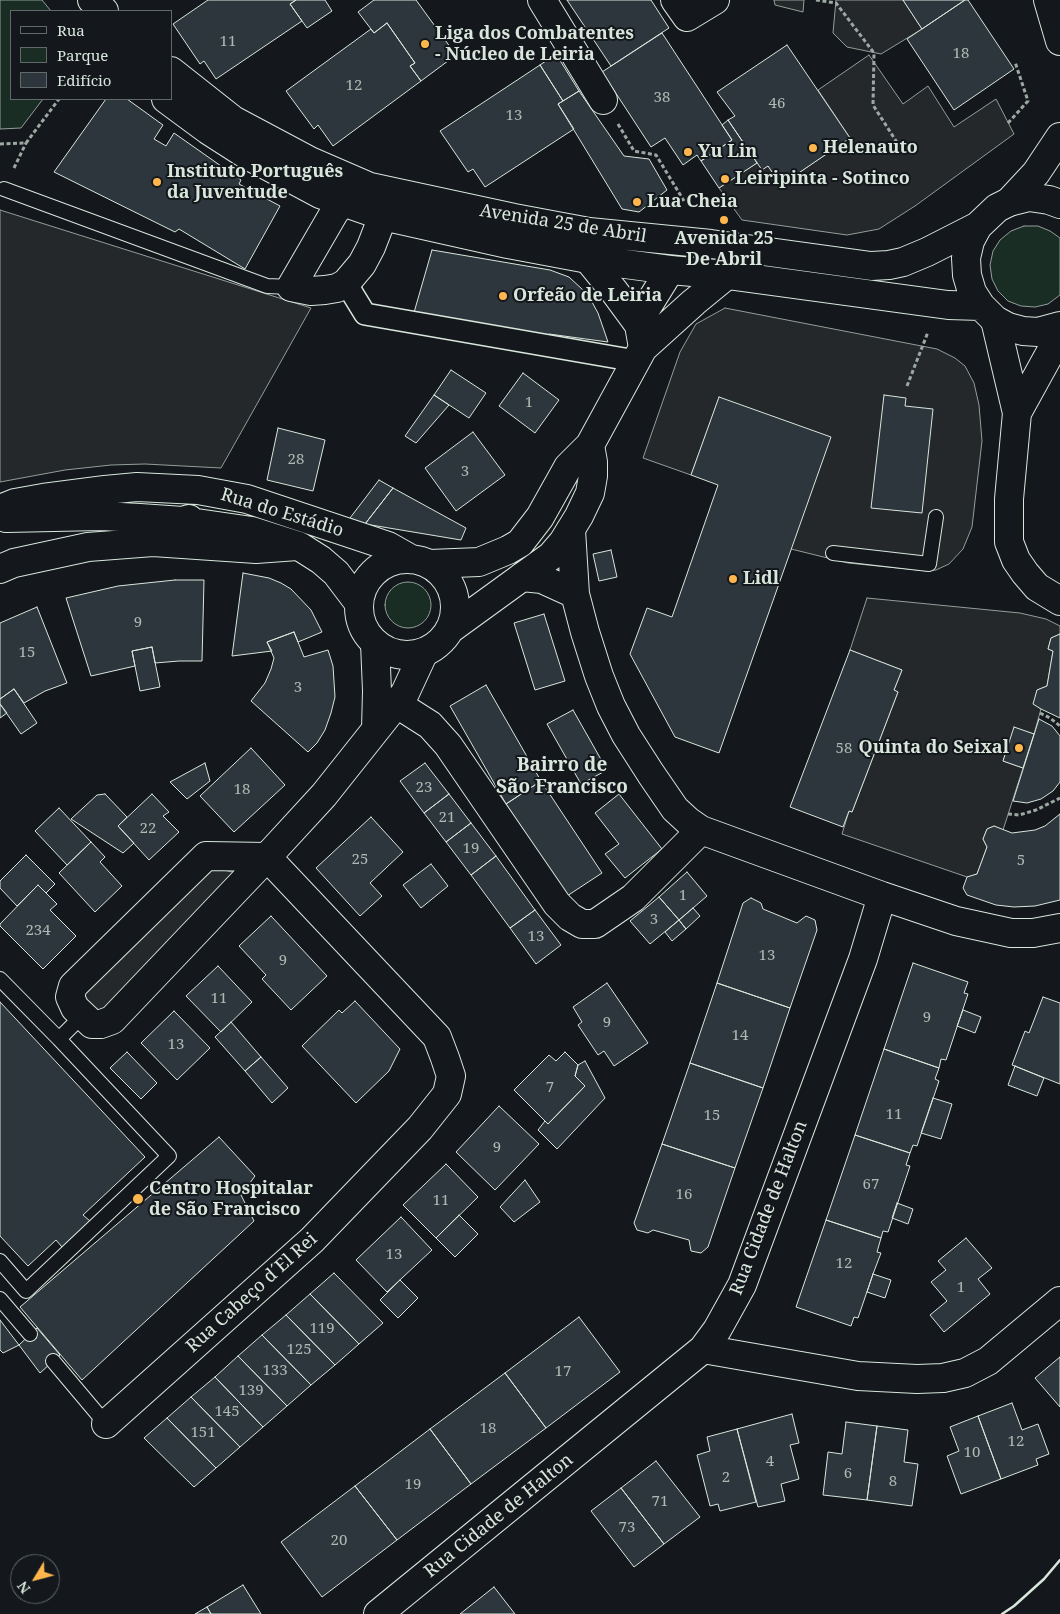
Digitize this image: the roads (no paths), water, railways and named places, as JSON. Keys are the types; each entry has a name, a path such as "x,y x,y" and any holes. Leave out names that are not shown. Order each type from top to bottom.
{"street":[{"path":"92,0 103,10"},
{"path":"542,0 603,100"},
{"path":"675,0 687,18 715,0"},
{"path":"1048,0 1060,41"},
{"name":"Avenida 25 de Abril","path":"172,72 233,120 310,161 370,187 588,232 711,244 870,266 889,265 928,252 978,226"},
{"name":"Avenida 25 de Abril","path":"167,100 208,130 247,155 320,194 383,216 508,244 588,259 670,270 727,275 988,313"},
{"path":"1009,202 1036,173 1060,137"},
{"path":"370,187 342,202 291,287 311,291 325,290 337,288 346,283 362,264 383,216"},
{"path":"1060,204 1029,197 1009,202 997,208 978,226 970,241 966,258 967,275 972,292 988,313 1008,327 1023,331 1038,332 1060,326"},
{"path":"420,561 442,573 450,586 454,600 454,616 449,630 443,640 424,652 411,655 385,650 375,643 361,624 358,602 362,587 370,574 382,565 396,560 479,562 508,550 520,542 540,517 568,468 590,445 639,345 644,312 670,270 711,244"},
{"path":"588,259 639,345"},
{"path":"346,283 365,314 639,345 727,275"},
{"path":"988,313 1017,413 1009,499 1010,542 1016,560 1025,573 1038,587 1060,601"},
{"path":"1017,413 1060,335"},
{"path":"449,630 551,556 571,530 590,493 593,462 590,445"},
{"name":"Rua do Estádio","path":"0,509 15,503 74,493 137,487 198,490 247,499 388,546 420,561"},
{"path":"153,542 183,520 247,499"},
{"name":"Rua do Estádio","path":"0,518 101,516 183,520 252,530 299,546 321,560 336,573 358,602"},
{"path":"571,530 575,594 599,676 626,735 650,774 675,809 688,821 701,830 882,896 956,920 1011,933 1033,934 1060,928"},
{"path":"0,568 14,563 88,547 153,542 256,549 299,546"},
{"path":"522,578 542,579 575,594"},
{"path":"375,643 376,729"},
{"path":"267,857 206,856 73,986 70,997 75,1008 92,1024 102,1024 112,1020 267,857 324,795 406,693 424,652"},
{"path":"397,704 430,725 448,745 557,904 570,917 582,924 595,924 633,898 701,830"},
{"name":"Rua Cabeço d´El Rei","path":"106,1424 312,1240 420,1128 447,1094 451,1076 436,1037 267,857"},
{"name":"Rua Cidade de Halton","path":"378,1614 703,1349 717,1330 742,1285 863,958 882,896"},
{"path":"703,1349 858,1376 917,1379 943,1378 965,1373 988,1362 1060,1301"}],"lane":[{"path":"4,189 267,286 291,287"},
{"path":"833,553 929,564 936,517"},
{"path":"0,979 169,1156 26,1291 0,1261"},
{"path":"59,1039 83,1015"},
{"path":"0,1298 30,1334"},
{"path":"53,1361 106,1424"}],"place":[{"name":"Liga dos Combatentes - Núcleo de Leiria","path":"425,44"},
{"name":"Helenauto","path":"813,148"},
{"name":"Yu Lin","path":"688,152"},
{"name":"Leiripinta - Sotinco","path":"725,179"},
{"name":"Instituto Português da Juventude","path":"157,182"},
{"name":"Lua Cheia","path":"637,202"},
{"name":"Avenida 25 De Abril","path":"724,220"},
{"name":"Orfeão de Leiria","path":"503,296"},
{"name":"Lidl","path":"733,579"},
{"name":"Quinta do Seixal","path":"1019,748"},
{"name":"Centro Hospitalar de São Francisco","path":"138,1199"}],"district":[{"name":"Bairro de São Francisco","path":"562,777"}]}
